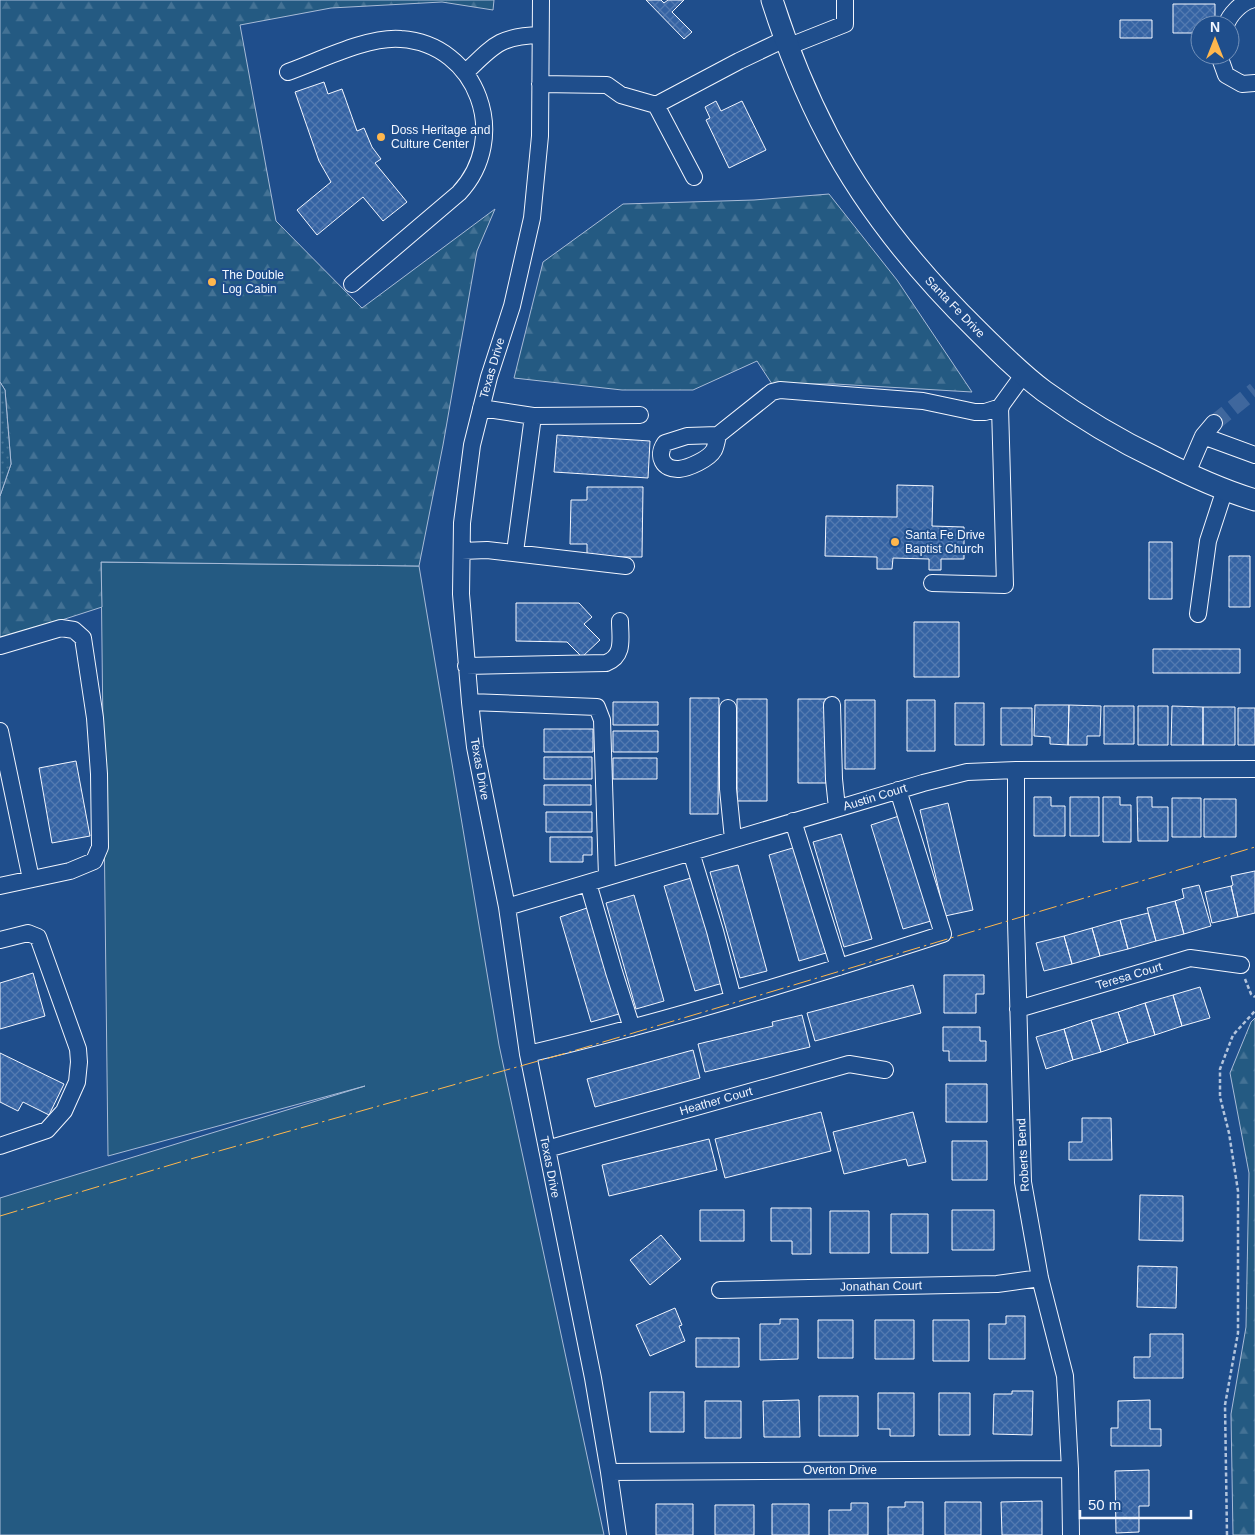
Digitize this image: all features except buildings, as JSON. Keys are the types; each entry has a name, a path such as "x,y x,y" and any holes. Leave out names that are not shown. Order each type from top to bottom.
{"main road":[{"name":"Santa Fe Drive","path":"772,0 786,43 828,137 877,214 918,269 963,317 1024,374 1044,390 1092,422 1131,446 1187,473 1255,500"}],"street":[{"name":"Texas Drive","path":"541,0 540,136 532,218 512,306 488,377 472,445 462,523 461,594 466,666 475,747 507,907 528,1054 610,1472 618,1535"},
{"path":"540,84 607,85 621,95 656,105 739,60 845,24 845,0"},
{"path":"1233,15 1244,2 1251,0"},
{"path":"465,73 488,51 503,40 513,37 540,35"},
{"path":"288,72 370,42 393,38 417,41 432,47 452,59 465,73 479,98 484,121 484,144 473,174 458,193 352,284"},
{"path":"1222,65 1226,75 1242,84 1255,83"},
{"path":"656,105 694,177"},
{"path":"932,583 1005,585 1001,407 1024,374"},
{"path":"718,435 772,392 780,390 923,402 975,412 985,412 1001,407"},
{"path":"481,408 533,416 640,415"},
{"path":"515,552 533,416"},
{"path":"1187,473 1203,436 1214,423"},
{"path":"1203,436 1255,455"},
{"path":"1198,614 1208,541 1225,489"},
{"path":"462,551 515,552 626,566"},
{"path":"466,666 606,663 614,660 618,655 620,621"},
{"path":"0,646 61,628 74,630 82,638 95,718 100,847 94,861 70,871 0,886"},
{"path":"470,702 597,707 602,720 607,877"},
{"path":"832,705 834,779 838,808"},
{"path":"728,708 728,789 733,839"},
{"path":"0,731 31,879"},
{"name":"Austin Court","path":"507,907 898,790 967,772 1255,769"},
{"name":"Roberts Bend","path":"1016,770 1022,1182 1040,1278 1065,1376 1071,1535"},
{"path":"528,1054 632,1028 733,999 943,934 898,790"},
{"path":"793,822 838,967"},
{"path":"691,852 733,999"},
{"path":"588,883 632,1028"},
{"path":"0,940 28,933 38,937 78,1049 79,1062 77,1082 64,1111 47,1130 0,1146"},
{"name":"Teresa Court","path":"1018,1009 1190,958 1241,965"},
{"name":"Heather Court","path":"547,1149 849,1064 885,1070"},
{"name":"Jonathan Court","path":"720,1290 997,1284 1040,1278"},
{"name":"Overton Drive","path":"610,1472 1070,1469"}],"path":[{"path":"1241,965 1250,994 1255,997"},
{"path":"1228,1535 1225,1405 1238,1333 1238,1192 1230,1133 1220,1097 1220,1069 1233,1035 1255,1011"}],"green space":[{"path":"0,0 494,0 493,10 442,2 331,8 240,25 276,221 362,308 495,209 477,251 443,445 419,566 101,562 102,607 0,640 0,496 11,464 5,390 0,382"},
{"path":"829,194 897,280 972,392 835,384 772,384 757,361 693,390 622,390 514,378 543,262 623,204 754,200"},
{"path":"0,382 5,390 11,464 0,496"},
{"path":"101,562 419,566 499,1045 604,1535 0,1535 0,1198 365,1086 108,1156"},
{"path":"1255,1018 1255,1535 1233,1535 1231,1414 1246,1327 1249,1173 1230,1073 1251,1022"}],"tunnel":[{"path":"1214,423 1255,390"}],"power":[{"path":"0,1216 187,1160 563,1054 1255,847"}],"place":[{"name":"Doss Heritage and Culture Center","path":"381,137"},
{"name":"The Double Log Cabin","path":"212,282"},
{"name":"Santa Fe Drive Baptist Church","path":"895,542"}]}
